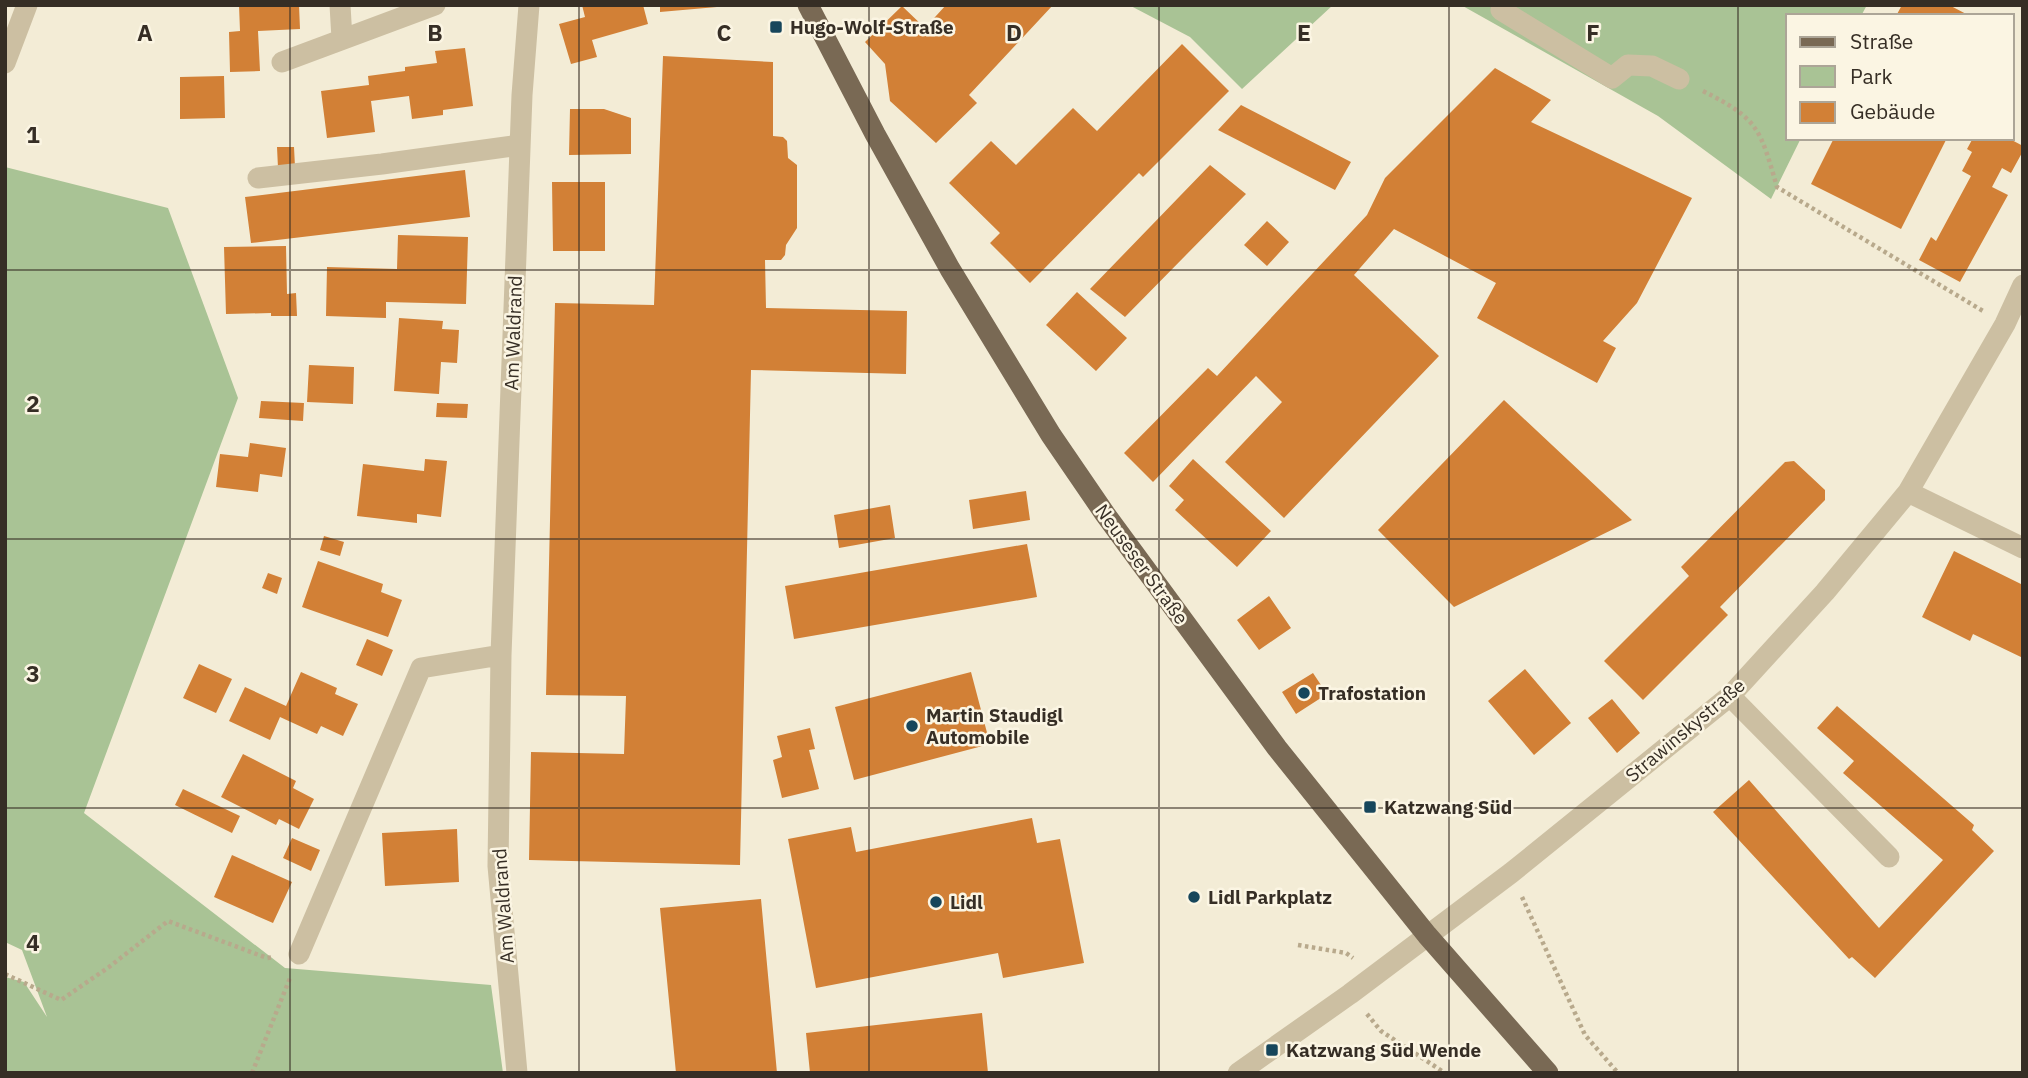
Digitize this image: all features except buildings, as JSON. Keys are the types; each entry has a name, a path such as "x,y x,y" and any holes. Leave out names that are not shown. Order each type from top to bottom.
{"main road":[{"name":"Neuseser Straße","path":"808,5 944,258 1051,435 1132,553 1277,748 1427,935 1548,1073"}],"street":[{"path":"5,63 27,5"},
{"path":"340,5 342,39"},
{"path":"282,62 435,5"},
{"path":"1503,5 1502,10 1612,78 1628,65 1652,66 1679,79"},
{"name":"Am Waldrand","path":"517,1073 498,866 501,655 526,7"},
{"path":"258,178 520,145"},
{"name":"Strawinskystraße","path":"1238,1073 1350,994 1511,873 1730,696 1825,592 1908,492 2005,324 2023,285"},
{"path":"1908,492 2023,548"},
{"path":"299,954 421,668 501,655"},
{"path":"1730,696 1889,858"}],"path":[{"path":"1679,79 1736,108 1756,127 1777,187 2005,324"},
{"path":"1511,873 1585,1035 1618,1073"},
{"path":"5,974 61,1000 168,921 267,958 299,954 252,1073"},
{"path":"1298,944 1346,953 1376,974"},
{"path":"1350,994 1381,1031 1445,1073"}],"green space":[{"path":"1129,5 1333,5 1242,89 1190,37"},
{"path":"1461,5 1867,5 1862,14 1786,14 1786,140 1800,140 1771,199 1658,116"},
{"path":"5,167 168,208 238,398 84,813 285,968 491,985 503,1073 5,1073 5,977 24,982 47,1017 22,950 5,942"}],"place":[{"name":"Hugo-Wolf-Straße","path":"776,27"},
{"name":"Trafostation","path":"1304,693"},
{"name":"Martin Staudigl Automobile","path":"912,726"},
{"name":"Katzwang Süd","path":"1370,807"},
{"name":"Lidl Parkplatz","path":"1194,897"},
{"name":"Lidl","path":"936,902"},
{"name":"Katzwang Süd Wende","path":"1272,1050"}]}
